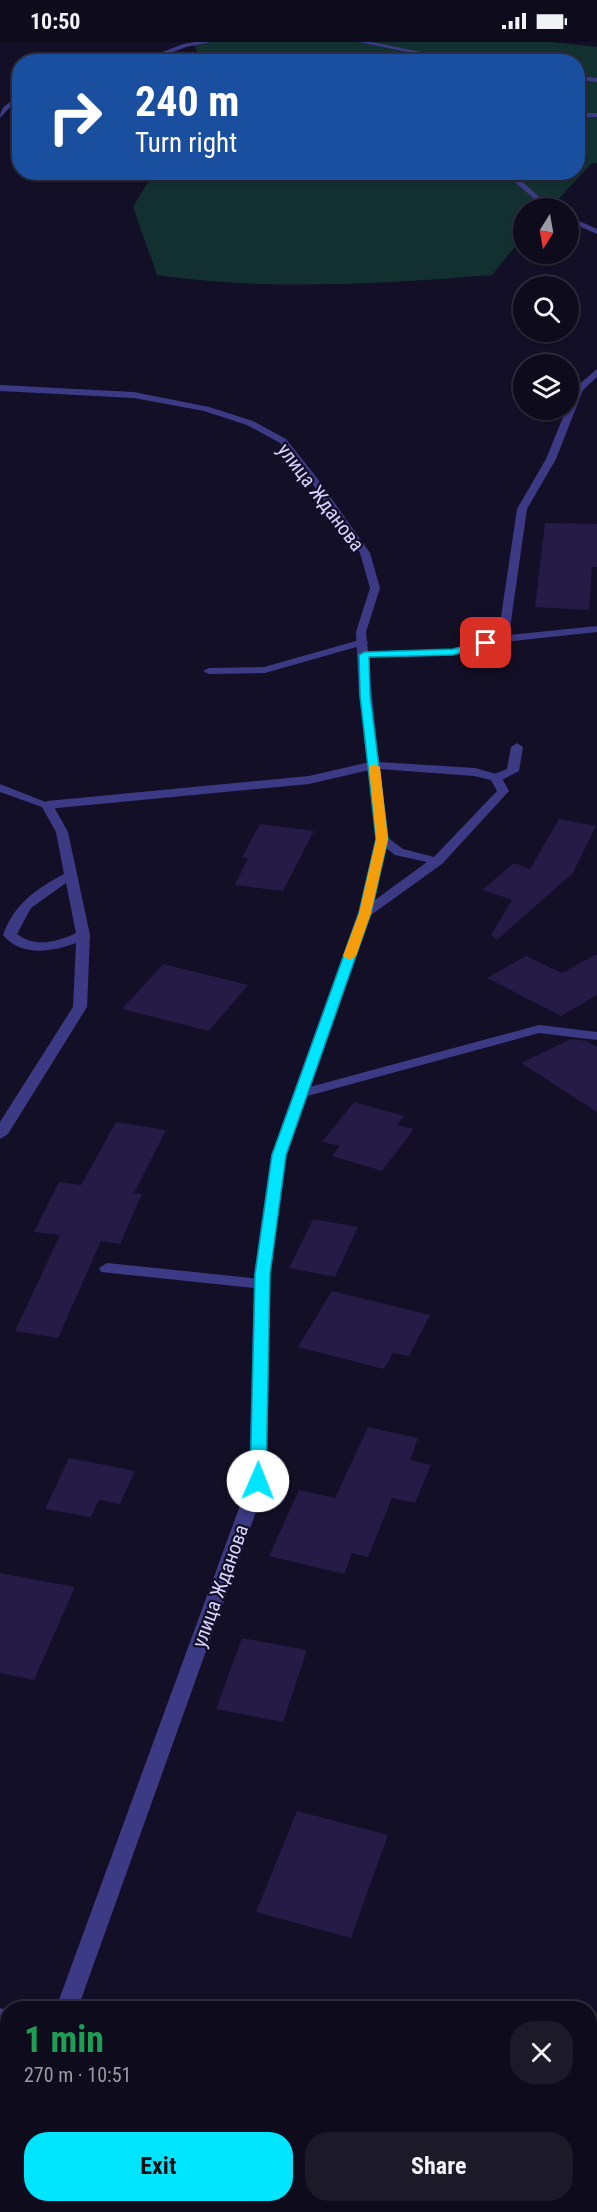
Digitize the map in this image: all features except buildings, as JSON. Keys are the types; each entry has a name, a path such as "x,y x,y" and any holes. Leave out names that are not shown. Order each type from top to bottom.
{"street":[{"path":"161,54 185,45 208,42"},
{"path":"362,42 426,54"},
{"path":"0,116 12,103"},
{"path":"516,180 537,198"},
{"path":"579,223 597,232"},
{"path":"503,639 522,508 551,459 579,389 597,372"},
{"name":"улица Жданова","path":"0,388 144,397 206,409 250,423 283,441 314,480 365,553 375,588 361,632 365,695 382,839 365,913 279,1155 262,1284 258,1481 70,2001"},
{"path":"208,671 265,670 363,648 453,652 503,639 597,629"},
{"path":"0,788 47,805 309,780 374,765 475,772 496,778 513,771 517,747"},
{"path":"365,913 437,861 503,791 496,778"},
{"path":"0,1134 80,1007 83,935 62,831 47,805"},
{"path":"382,839 399,852 437,861"},
{"path":"72,874 38,893 13,925 10,935 18,944 47,948 67,943 83,935"},
{"path":"300,1094 539,1029 597,1036"},
{"path":"107,1268 262,1284"}],"green space":[{"path":"193,42 552,42 597,47 597,163 592,163 585,170 585,54 198,54"},
{"path":"149,180 576,180 559,198 513,198 513,249 492,275 366,283 282,284 198,280 157,275 133,207"}],"slow traffic":[{"path":"350,956 365,913 382,839 374,767"}],"route":[{"path":"258,1481 262,1274 279,1155 365,913 382,839 365,695 364,655 453,652 486,643"}]}
